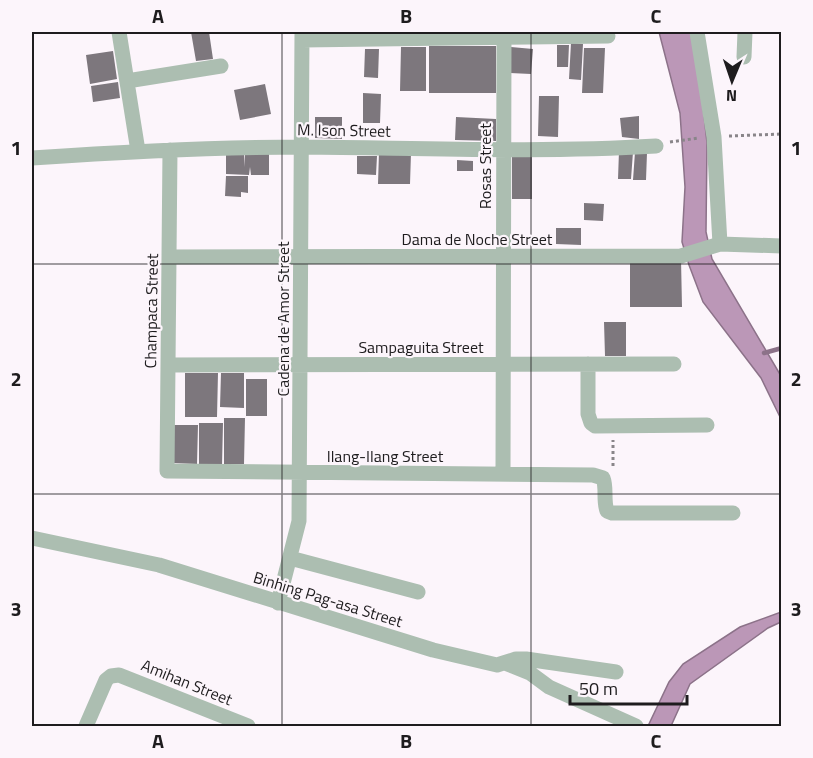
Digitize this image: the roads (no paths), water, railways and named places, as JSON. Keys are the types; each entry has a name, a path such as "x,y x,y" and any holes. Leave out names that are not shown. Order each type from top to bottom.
{"street":[{"path":"119,32 138,151"},
{"path":"698,32 710,137 717,245"},
{"path":"744,57 745,32"},
{"path":"302,36 504,39 608,36"},
{"name":"Cadena de Amor Street","path":"278,603 299,521 302,36"},
{"name":"Rosas Street","path":"503,474 504,39"},
{"path":"127,81 221,66"},
{"name":"M. Ison Street","path":"32,158 138,151 302,147 502,150 656,146"},
{"name":"Champaca Street","path":"167,471 170,150"},
{"name":"Dama de Noche Street","path":"170,257 681,256 717,245 782,246"},
{"path":"588,364 589,419 596,426 707,425"},
{"name":"Sampaguita Street","path":"169,365 674,364"},
{"name":"Ilang-Ilang Street","path":"167,471 593,475 603,478 605,506 607,511 612,513 733,513"},
{"name":"Binhing Pag-asa Street","path":"32,538 159,565 433,650 497,665 516,659 526,659 616,672"},
{"path":"290,558 418,592"},
{"path":"505,663 530,673 549,687 636,726"},
{"name":"Amihan Street","path":"86,726 103,686 111,676 128,678 248,726"}],"waterway":[{"path":"764,353 782,348"}]}
